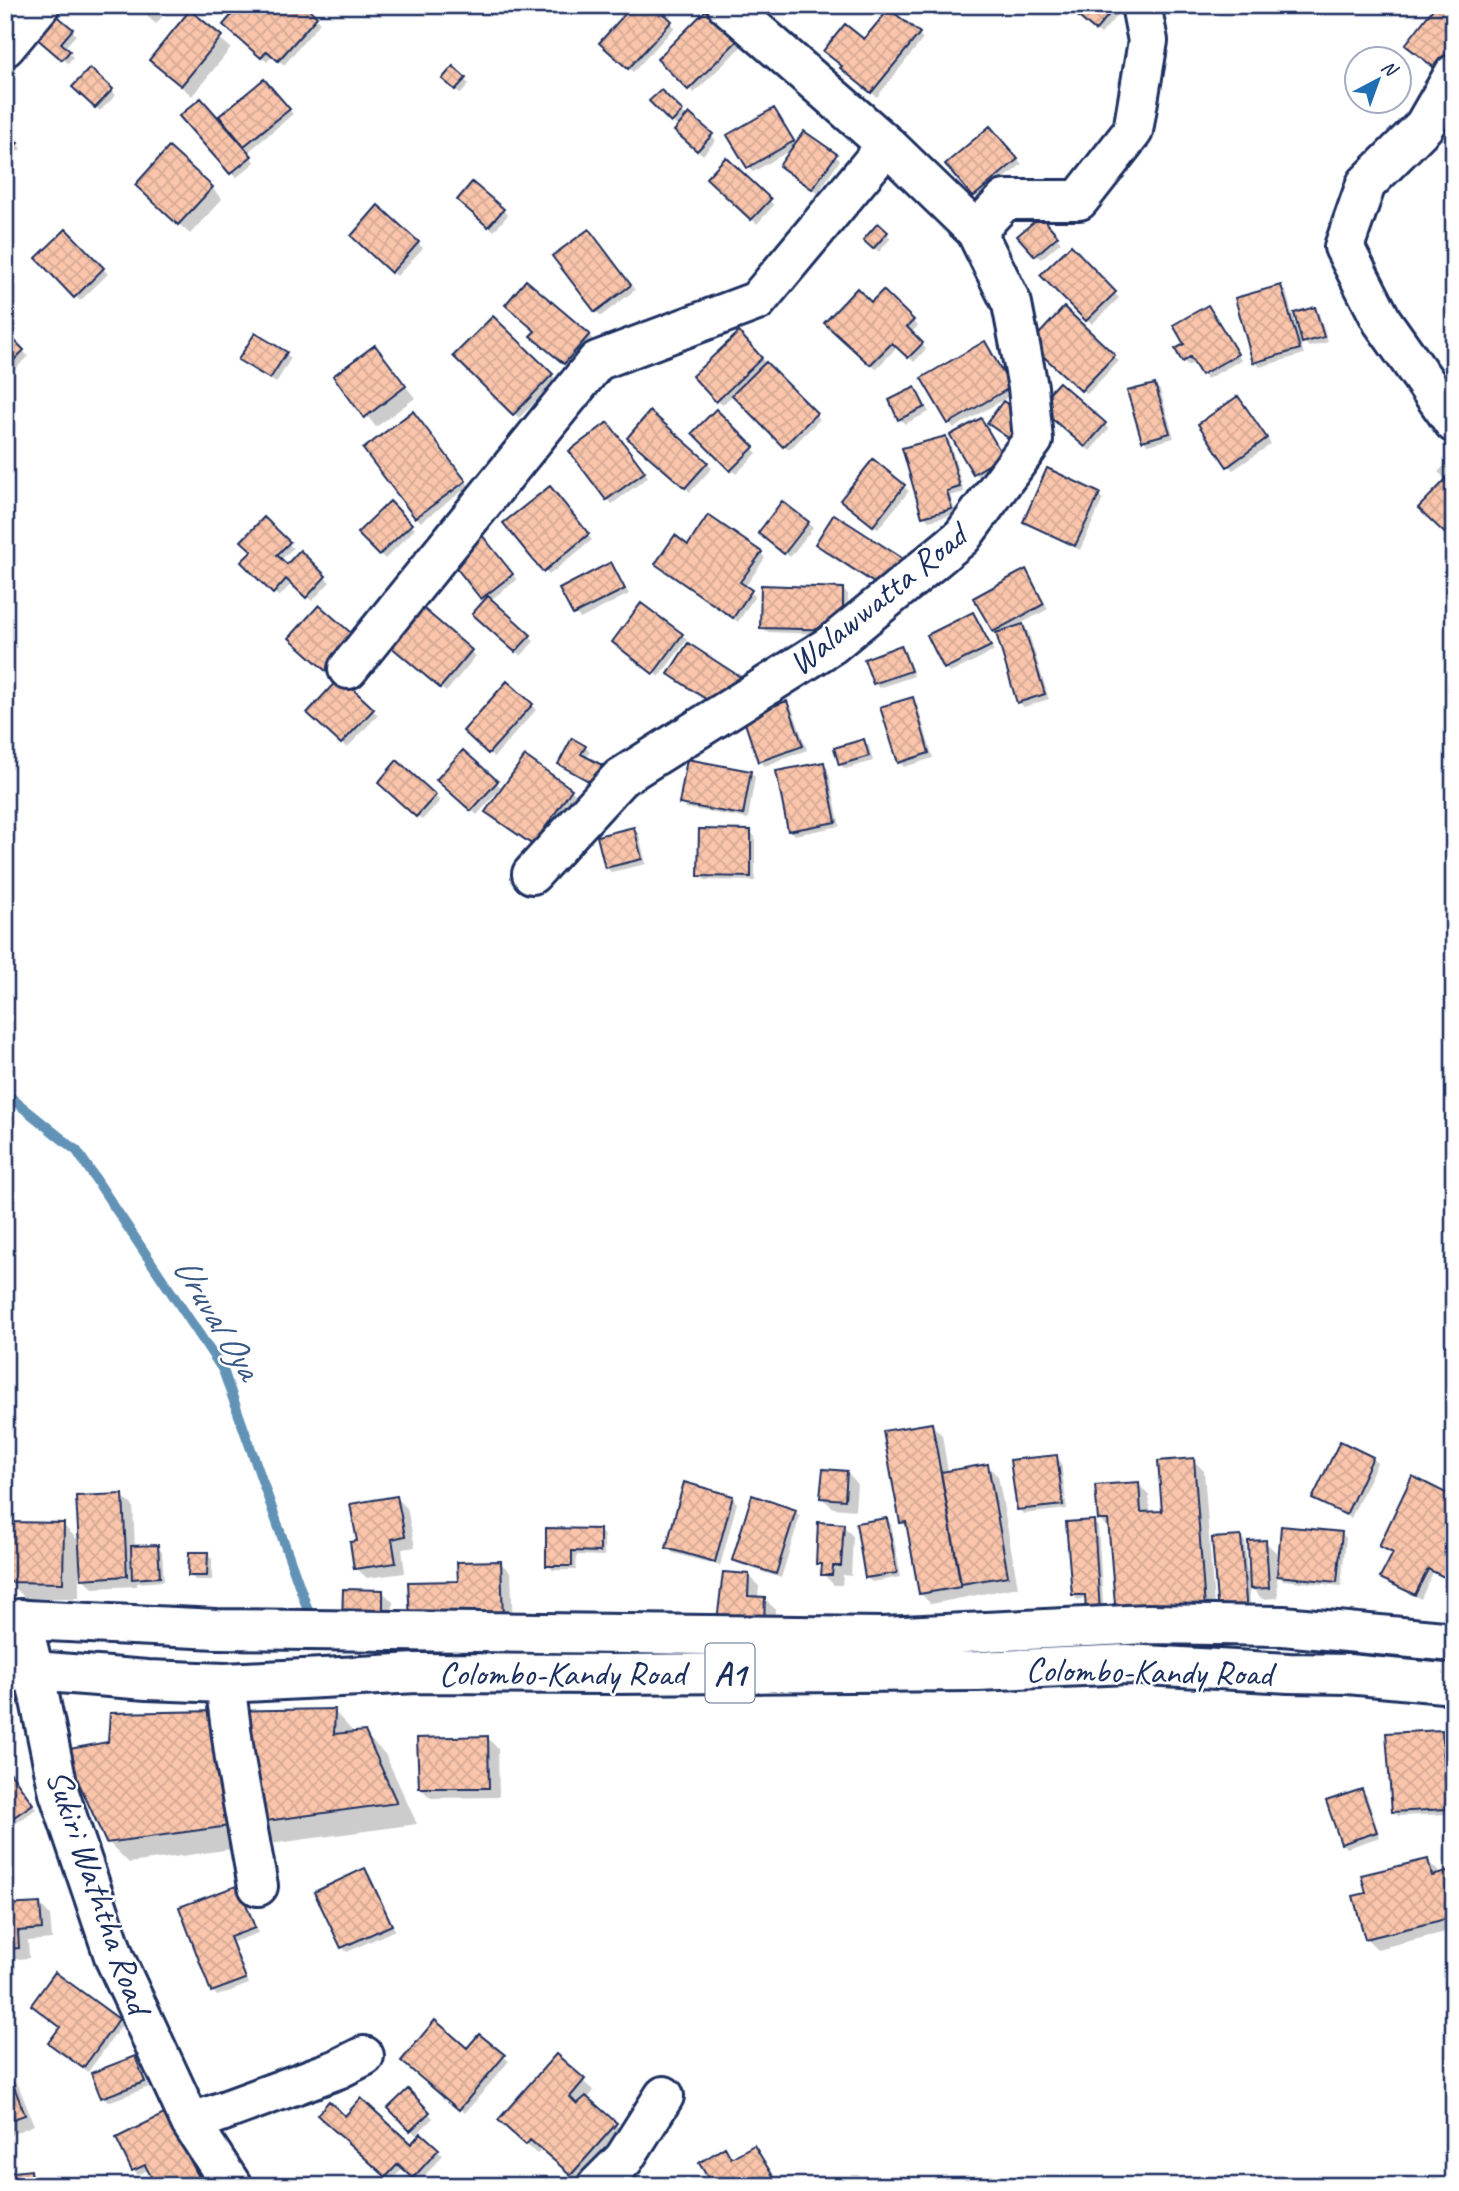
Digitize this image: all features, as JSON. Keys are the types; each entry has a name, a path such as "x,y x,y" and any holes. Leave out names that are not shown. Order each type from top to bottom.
{"main road":[{"path":"5,47 40,5"},
{"name":"Walawwatta Road","path":"532,874 620,778 831,645 962,537 1033,440 1028,387 1012,304 976,231 887,145 727,5"},
{"path":"976,231 1006,200 1079,200 1133,131 1149,41 1141,5"},
{"path":"1454,74 1424,127 1366,184 1344,247 1382,321 1454,423"},
{"path":"348,670 597,361 757,301 887,145"},
{"name":"Colombo-Kandy Road","path":"13,1619 218,1629 883,1637 1148,1624 1283,1626 1454,1642"},
{"name":"Sukiri Waththa Road","path":"13,1619 20,1672 114,1959 191,2123 232,2186"},
{"name":"Colombo-Kandy Road","path":"20,1672 225,1683 417,1673 978,1671 1127,1664 1348,1674 1454,1684"},
{"path":"225,1683 235,1759 258,1886"},
{"path":"191,2123 338,2069 364,2056"},
{"path":"597,2186 624,2159 664,2096"}],"building":[{"path":"240,5 305,5 317,17 278,61 267,51 261,58 223,25"},
{"path":"633,5 655,5 672,21 628,69 599,43"},
{"path":"1065,5 1117,5 1095,31"},
{"path":"1436,5 1454,5 1454,55 1440,72 1414,52 1414,46 1405,45"},
{"path":"707,9 738,40 688,90 657,59"},
{"path":"889,9 920,33 871,93 823,51 845,24 864,39"},
{"path":"190,10 222,36 181,86 149,60"},
{"path":"55,14 73,29 61,43 70,51 62,60 35,37"},
{"path":"453,66 466,78 455,90 442,79"},
{"path":"90,68 113,89 95,108 72,87"},
{"path":"264,79 290,109 244,146 219,116"},
{"path":"661,90 683,111 671,123 649,101"},
{"path":"201,98 252,156 230,174 179,116"},
{"path":"774,108 794,141 747,168 727,135"},
{"path":"689,113 713,134 697,151 674,131"},
{"path":"5,126 18,143 5,153"},
{"path":"990,126 1018,159 973,197 945,164"},
{"path":"804,131 837,154 812,189 779,166"},
{"path":"169,147 213,187 178,225 135,185"},
{"path":"726,157 771,199 751,220 706,178"},
{"path":"472,182 504,209 488,227 457,200"},
{"path":"378,205 419,242 391,273 351,236"},
{"path":"1041,216 1058,236 1035,256 1017,236"},
{"path":"878,223 888,232 873,249 863,240"},
{"path":"66,229 104,268 74,298 36,258"},
{"path":"589,229 631,285 595,312 552,256"},
{"path":"1071,245 1116,292 1086,321 1040,275"},
{"path":"526,280 590,334 564,364 530,336 535,331 505,305"},
{"path":"1281,285 1300,349 1253,363 1235,298"},
{"path":"857,288 871,302 883,290 914,320 907,327 923,343 908,358 892,343 870,365 824,323"},
{"path":"1208,305 1238,354 1201,375 1190,357 1182,362 1175,349 1184,344 1173,325"},
{"path":"1064,307 1115,355 1081,391 1030,344"},
{"path":"1315,307 1324,337 1302,343 1294,313"},
{"path":"493,316 553,374 513,415 453,356"},
{"path":"5,331 24,350 9,365 5,362"},
{"path":"739,332 762,358 716,402 692,376"},
{"path":"255,333 287,352 270,379 238,360"},
{"path":"985,341 1011,387 948,424 921,378"},
{"path":"375,345 406,386 364,418 333,376"},
{"path":"766,362 817,413 783,447 732,395"},
{"path":"1059,382 1106,423 1085,447 1037,406"},
{"path":"1155,384 1170,433 1142,441 1127,391"},
{"path":"915,387 925,407 898,420 889,400"},
{"path":"1238,396 1267,438 1227,467 1198,424"},
{"path":"1003,401 1030,419 1014,442 987,423"},
{"path":"716,409 754,447 730,471 692,433"},
{"path":"413,411 466,481 415,518 363,449"},
{"path":"650,411 708,462 685,488 627,438"},
{"path":"981,418 1003,456 973,474 950,435"},
{"path":"608,422 645,472 606,500 569,451"},
{"path":"946,436 960,487 947,491 952,509 922,517 902,448"},
{"path":"873,459 905,485 873,526 840,500"},
{"path":"1047,468 1100,493 1075,546 1023,522"},
{"path":"1454,471 1454,542 1418,508"},
{"path":"550,486 589,534 543,572 503,523"},
{"path":"390,501 412,524 379,555 357,533"},
{"path":"782,501 809,522 784,554 758,533"},
{"path":"834,514 902,558 882,588 815,544"},
{"path":"708,515 762,552 740,582 752,590 733,618 655,564 675,535 688,545"},
{"path":"264,517 290,542 277,555 287,564 300,550 326,576 306,598 286,579 273,594 241,562 252,551 241,541"},
{"path":"482,535 513,574 481,599 450,560"},
{"path":"611,562 625,589 573,615 559,589"},
{"path":"1026,569 1044,604 993,632 973,598"},
{"path":"761,585 843,588 843,630 760,628"},
{"path":"488,596 531,635 515,652 472,614"},
{"path":"417,603 472,650 440,688 384,641"},
{"path":"641,603 683,634 653,674 612,642"},
{"path":"319,605 358,639 328,673 289,638"},
{"path":"973,612 991,646 944,669 927,635"},
{"path":"1023,624 1045,694 1017,703 996,633"},
{"path":"688,643 742,678 721,709 668,674"},
{"path":"901,645 911,671 873,684 864,659"},
{"path":"340,677 374,709 341,744 307,713"},
{"path":"507,681 533,704 488,754 463,731"},
{"path":"913,697 929,753 898,763 880,707"},
{"path":"787,701 803,746 758,762 743,717"},
{"path":"572,738 586,746 581,754 602,765 592,783 558,764"},
{"path":"864,739 869,756 839,765 834,748"},
{"path":"463,750 498,781 471,811 436,780"},
{"path":"525,756 572,789 533,845 485,812"},
{"path":"687,759 751,771 743,815 679,804"},
{"path":"397,760 436,795 416,817 378,783"},
{"path":"824,762 836,822 788,831 776,771"},
{"path":"634,827 642,859 605,868 597,836"},
{"path":"699,829 751,830 751,877 698,876"},
{"path":"932,1423 961,1587 919,1594 906,1522 900,1523 883,1431"},
{"path":"1340,1441 1373,1457 1346,1515 1312,1499"},
{"path":"1057,1455 1063,1505 1017,1510 1010,1460"},
{"path":"1194,1458 1205,1609 1116,1616 1108,1520 1098,1520 1095,1485 1139,1482 1141,1512 1162,1511 1158,1461"},
{"path":"988,1464 1008,1576 961,1584 941,1472"},
{"path":"823,1469 847,1471 845,1500 820,1498"},
{"path":"1412,1476 1454,1497 1454,1557 1444,1577 1428,1569 1415,1595 1380,1578 1393,1553 1379,1546"},
{"path":"684,1482 733,1496 715,1562 666,1548"},
{"path":"123,1494 127,1576 81,1579 76,1496"},
{"path":"752,1495 796,1510 776,1574 732,1560"},
{"path":"397,1496 405,1536 392,1539 396,1563 354,1569 350,1542 357,1541 350,1504"},
{"path":"887,1518 897,1573 865,1578 856,1523"},
{"path":"1094,1520 1100,1612 1086,1613 1085,1595 1072,1595 1066,1522"},
{"path":"8,1522 64,1523 63,1583 7,1582"},
{"path":"818,1522 844,1524 841,1566 833,1566 832,1575 821,1575 822,1564 816,1564"},
{"path":"1281,1526 1342,1532 1337,1582 1277,1576"},
{"path":"546,1528 600,1529 600,1552 572,1551 572,1566 546,1566"},
{"path":"1241,1536 1247,1614 1218,1616 1212,1538"},
{"path":"1266,1540 1269,1588 1250,1589 1248,1541"},
{"path":"158,1545 160,1577 132,1579 131,1546"},
{"path":"189,1552 208,1552 207,1576 188,1576"},
{"path":"501,1561 503,1619 410,1621 408,1582 458,1581 457,1562"},
{"path":"723,1572 749,1574 748,1596 765,1597 764,1624 717,1621"},
{"path":"343,1589 383,1590 383,1625 342,1623"},
{"path":"335,1709 334,1734 365,1731 397,1803 106,1843 64,1750 108,1742 110,1713"},
{"path":"1442,1730 1447,1809 1392,1812 1386,1733"},
{"path":"488,1736 489,1788 419,1788 417,1738"},
{"path":"5,1765 33,1804 5,1823"},
{"path":"1362,1789 1377,1832 1341,1844 1326,1801"},
{"path":"1428,1859 1432,1876 1454,1870 1454,1917 1365,1939 1353,1896 1366,1893 1361,1875"},
{"path":"365,1868 392,1925 341,1948 314,1892"},
{"path":"239,1885 255,1928 230,1937 246,1979 211,1992 179,1907"},
{"path":"40,1903 42,1929 18,1931 19,1948 5,1949 5,1905"},
{"path":"55,1972 119,2019 83,2068 48,2043 60,2027 31,2005"},
{"path":"435,2020 467,2048 479,2034 505,2055 459,2110 401,2061"},
{"path":"556,2054 585,2079 570,2097 577,2104 586,2096 617,2123 571,2175 530,2140 526,2145 498,2120"},
{"path":"135,2056 145,2082 101,2098 91,2073"},
{"path":"9,2074 25,2115 5,2122 5,2075"},
{"path":"408,2089 430,2112 410,2131 388,2108"},
{"path":"361,2098 411,2144 421,2133 439,2149 413,2178 398,2164 386,2177 317,2115 329,2101 345,2116"},
{"path":"166,2113 202,2183 196,2186 156,2186 145,2165 132,2171 116,2138"},
{"path":"754,2145 779,2186 713,2186 699,2163 725,2147 731,2158"},
{"path":"31,2170 33,2186 5,2186 5,2173"}],"waterway":[{"name":"Uruval Oya","path":"5,1093 77,1151 223,1370 310,1616"}]}
